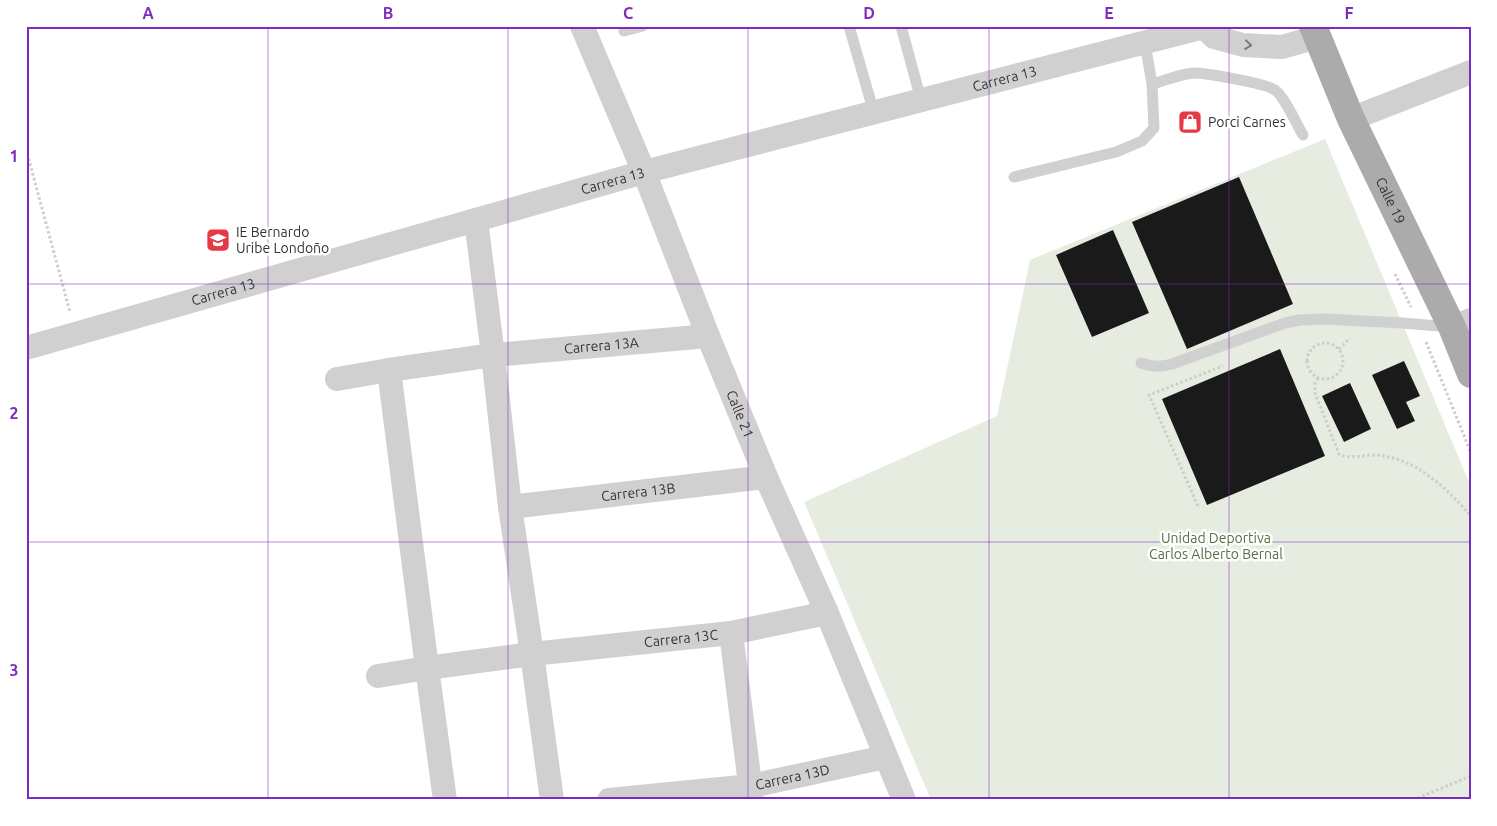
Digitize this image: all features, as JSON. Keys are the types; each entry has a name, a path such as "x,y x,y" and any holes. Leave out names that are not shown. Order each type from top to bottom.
{"main road":[{"name":"Calle 19","path":"1315,32 1351,119 1461,323 1471,374"}],"street":[{"name":"Calle 21","path":"582,26 644,172 766,478 827,614 904,800"},
{"name":"Carrera 13","path":"26,348 644,172 1205,27 1214,37 1243,45 1282,47 1315,32"},
{"path":"1351,119 1471,72"},
{"path":"476,220 494,354 510,507 552,800"},
{"name":"Carrera 13A","path":"337,379 494,354 708,336"},
{"path":"389,370 445,800"},
{"name":"Carrera 13B","path":"510,507 766,478"},
{"name":"Carrera 13C","path":"378,676 532,654 731,633 827,614"},
{"path":"731,633 752,793"},
{"name":"Carrera 13D","path":"609,800 752,793 885,757"}],"lane":[{"path":"624,31 643,26"},
{"path":"849,26 874,112"},
{"path":"901,26 921,100"},
{"path":"1014,177 1116,152 1142,141 1154,128 1152,84 1145,43"},
{"path":"1152,84 1192,73 1225,77 1262,85 1275,90 1281,96 1303,135"},
{"path":"1141,363 1153,367 1168,365 1285,323 1299,320 1325,318 1419,324 1461,323"}],"path":[{"path":"26,149 76,334"},
{"path":"1394,270 1419,324 1471,453"},
{"path":"1318,343 1329,343 1339,348 1343,364 1338,374 1334,377 1329,379 1318,378 1309,371 1307,355 1318,343"},
{"path":"1198,506 1149,396 1229,364"},
{"path":"1318,378 1315,383 1315,393 1340,454 1346,457 1375,455 1393,457 1411,464 1446,491 1471,516"},
{"path":"1415,799 1471,776"}],"green space":[{"name":"Unidad Deportiva Carlos Alberto Bernal","path":"1325,139 1471,487 1471,800 931,800 804,502 997,416 1030,260"}],"building":[{"path":"1239,177 1293,304 1187,349 1132,222"},
{"path":"1113,230 1149,313 1092,337 1056,255"},
{"path":"1280,349 1325,456 1207,505 1162,399"},
{"path":"1404,361 1420,396 1406,402 1415,421 1397,429 1372,375"},
{"path":"1350,383 1371,429 1344,442 1322,396"}],"place":[{"name":"Porci Carnes","path":"1190,122"},
{"name":"IE Bernardo Uribe Londoño","path":"218,240"}]}
